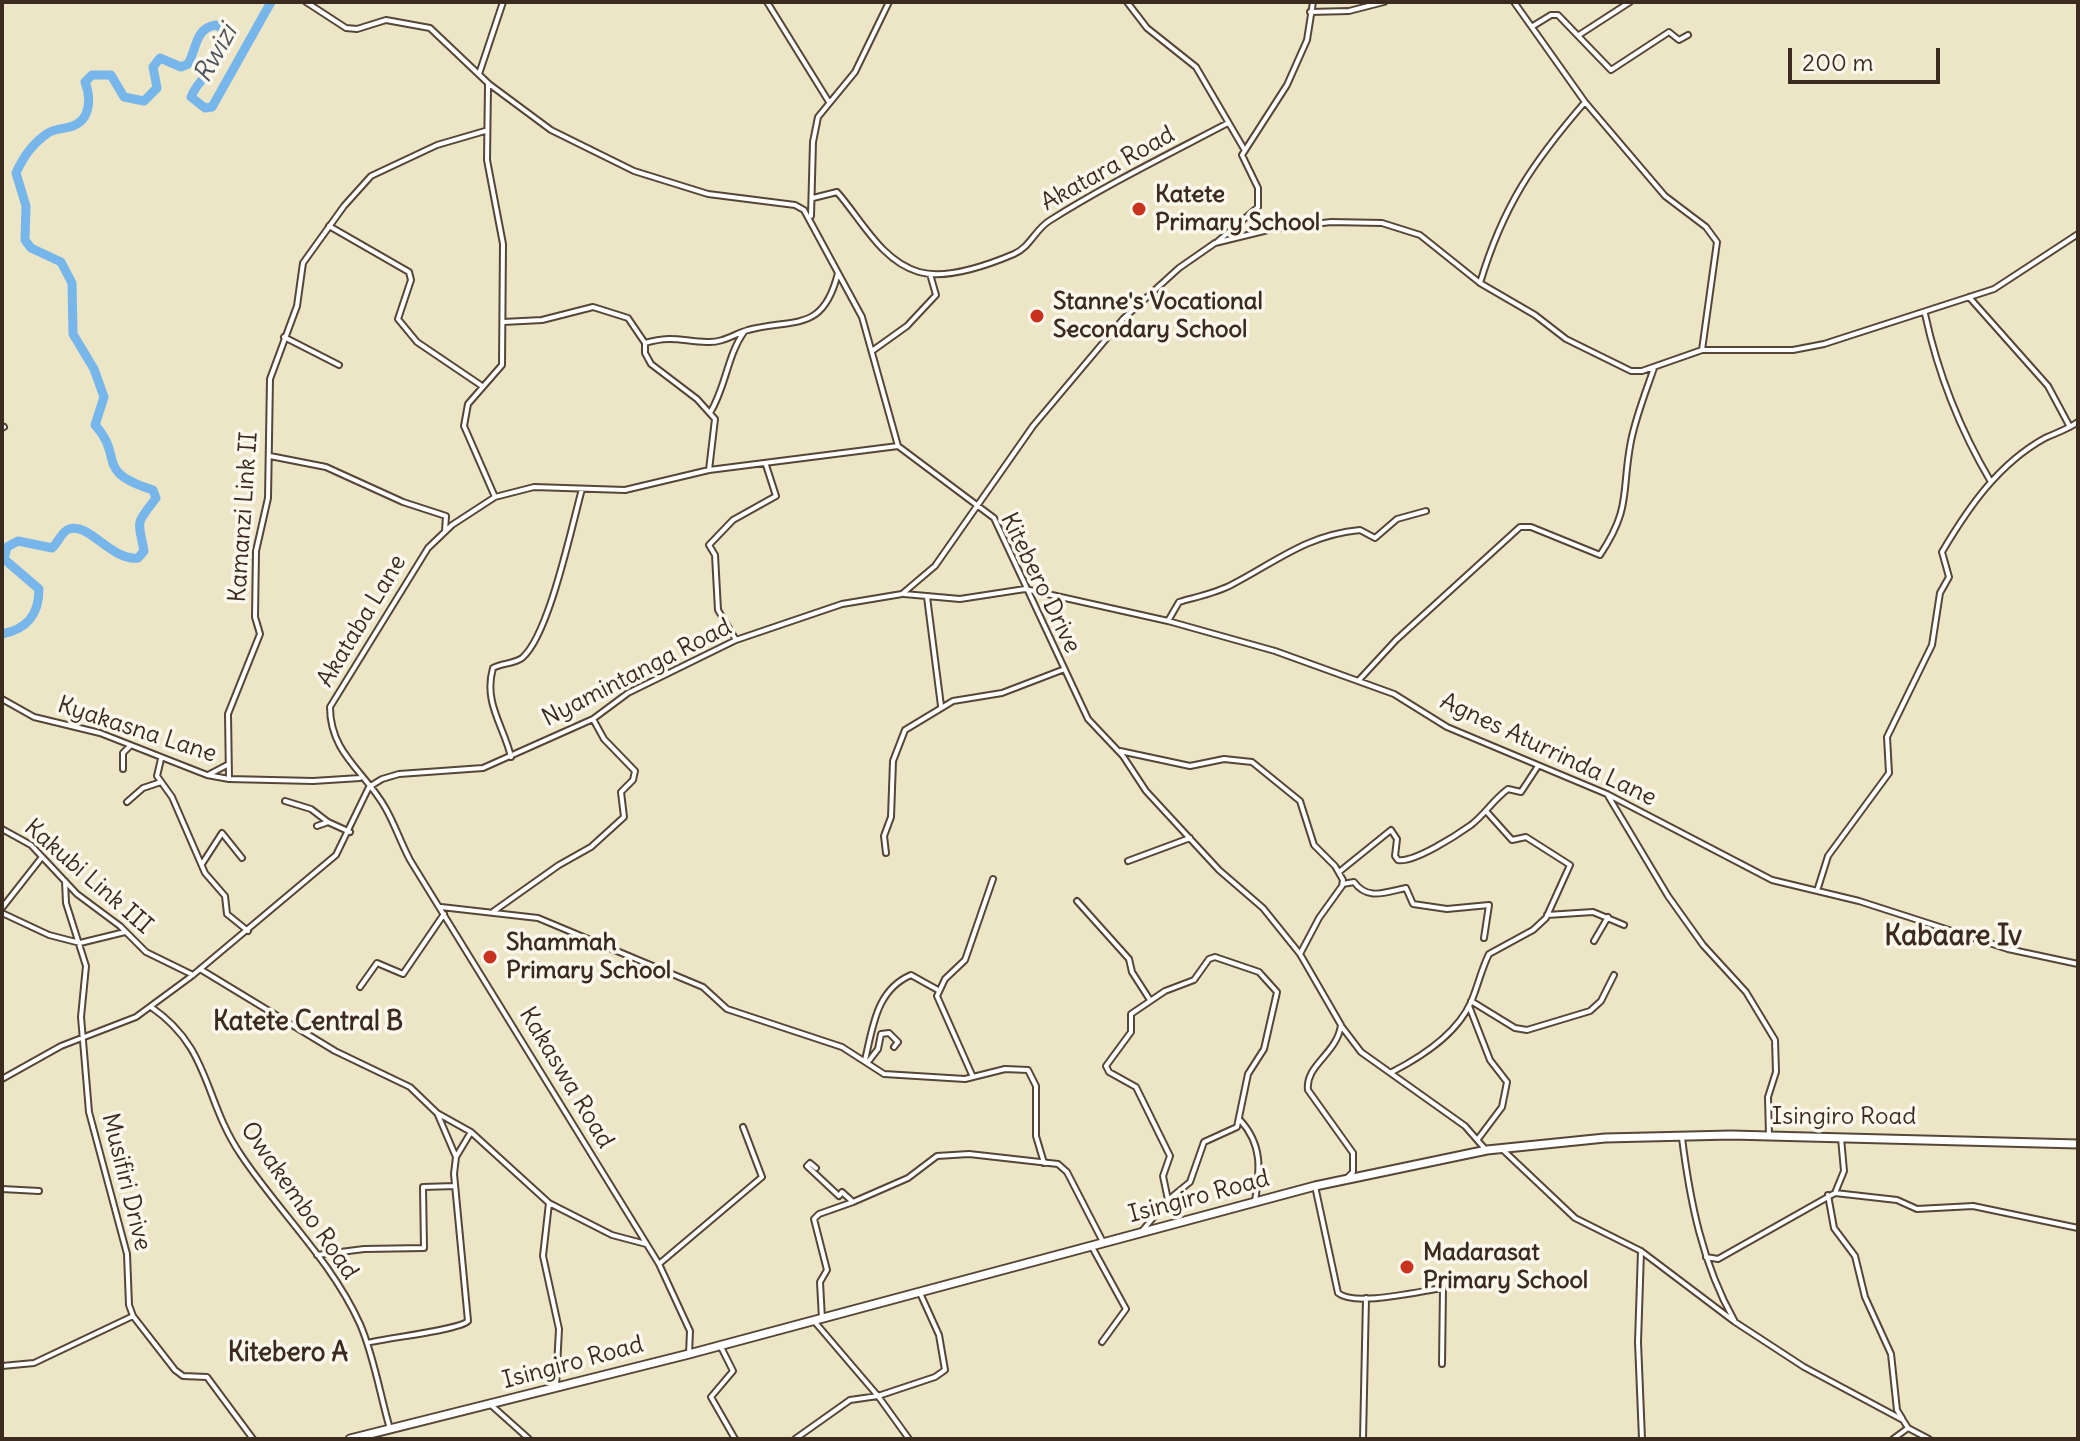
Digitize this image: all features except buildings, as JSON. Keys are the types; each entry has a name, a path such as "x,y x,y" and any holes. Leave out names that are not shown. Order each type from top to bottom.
{"main road":[{"name":"Isingiro Road","path":"350,1439 689,1354 1255,1201 1347,1178 1487,1150 1605,1138 1681,1136 2078,1144"}],"street":[{"path":"306,2 346,28 357,29 386,20 430,28 489,84 551,130 612,162 708,194 795,205 811,219 862,317 898,446"},
{"path":"479,74 503,2"},
{"path":"767,2 829,102"},
{"path":"811,219 814,129 829,102 855,72 889,2"},
{"path":"1127,2 1147,28 1196,67 1226,124 1244,149"},
{"path":"902,594 935,566 1033,426 1123,319 1158,284 1251,215 1261,199 1243,160 1244,149 1287,85 1307,40 1313,2"},
{"path":"1310,12 1349,11 1384,2"},
{"path":"1514,2 1585,102 1665,196 1706,227 1717,242 1702,350"},
{"path":"1579,35 1630,2"},
{"path":"1533,26 1554,14 1579,35 1611,70 1669,32 1679,40 1688,35"},
{"path":"489,84 485,131 489,175 503,244 502,365 464,412 464,426 495,497"},
{"path":"1480,283 1491,248 1520,185 1538,157 1585,102"},
{"name":"Akatara Road","path":"930,274 958,271 1017,252 1047,222 1226,124"},
{"name":"Kamanzi Link II","path":"229,779 228,714 260,634 255,617 256,551 268,498 270,379 297,306 303,263 359,188 387,166 437,145 485,131"},
{"path":"813,198 837,192 865,231 908,268 930,274 930,285 936,295 907,326 872,351"},
{"path":"1215,243 1272,229 1331,222 1382,223 1420,235 1480,283 1598,356 1631,371 1654,368 1702,350 1793,350 1925,313 1994,289 2078,234"},
{"path":"329,226 409,272 411,280 398,319 417,342 482,386"},
{"path":"645,343 673,336 721,341 744,332 794,325 828,302 838,270"},
{"path":"1969,297 2048,386 2071,427"},
{"path":"503,322 542,320 593,307 628,318 645,343 645,353 651,364 679,384 710,413 716,426 709,470"},
{"path":"1925,313 1938,371 1970,446 1991,482"},
{"path":"710,413 723,393 736,343 744,332"},
{"path":"284,337 339,365"},
{"path":"1359,680 1396,640 1520,527 1531,527 1600,555 1618,528 1624,509 1631,440 1654,368"},
{"path":"1817,891 1828,856 1889,773 1887,737 1932,645 1940,593 1949,577 1942,552 1971,503 1991,482 2043,439 2078,422"},
{"name":"Kitebero Drive","path":"898,446 994,518 1062,670 1088,719 1117,750 1146,791 1226,877 1253,896 1300,954 1341,1025 1361,1052 1392,1072 1409,1089 1478,1139 1487,1150"},
{"name":"Akataba Lane","path":"369,787 345,758 335,737 330,707 428,548 445,531 495,497 534,487 625,490 709,470 898,446"},
{"path":"270,456 326,467 366,482 403,502 446,516 445,531"},
{"path":"736,640 718,610 715,555 709,545 733,520 776,496 766,465"},
{"path":"511,757 491,704 491,674 493,668 517,661 530,649 562,567 582,489"},
{"path":"1168,621 1179,602 1232,585 1266,562 1315,539 1360,530 1375,538 1397,519 1426,511"},
{"name":"Agnes Aturrinda Lane","path":"902,594 960,599 1025,589 1168,621 1359,680 1394,694 1447,727 1607,794 1772,880 1859,901 2008,949 2078,964"},
{"name":"Nyamintanga Road","path":"369,787 399,774 483,768 593,719 628,693 736,640 842,604 902,594"},
{"path":"927,597 941,707"},
{"path":"886,853 884,836 891,817 893,761 905,730 953,701 1002,693 1062,670"},
{"name":"Kyakasna Lane","path":"2,699 34,717 100,733 207,775 229,779 313,781 360,778"},
{"path":"494,911 559,865 591,847 624,817 621,792 633,780 635,771 604,739 593,719"},
{"path":"123,769 123,753 130,746"},
{"path":"1117,750 1170,764 1205,765 1224,759 1258,765 1300,801 1314,845 1339,872 1343,884"},
{"path":"161,759 157,776 172,797 205,873 225,896 227,914 248,931"},
{"path":"207,775 227,765"},
{"path":"1339,872 1391,830 1397,839 1395,856 1406,862 1462,830 1508,789 1521,792 1538,766"},
{"path":"127,802 143,788 161,782"},
{"path":"2,1079 82,1037 151,1007 193,975 336,855 350,832 369,787"},
{"name":"Kakaswa Road","path":"369,787 387,810 410,860 659,1264 690,1331 689,1354"},
{"path":"1607,794 1668,896 1703,945 1746,992 1775,1040 1776,1072 1768,1097 1769,1137"},
{"path":"285,801 311,809 328,822 350,832"},
{"path":"1392,1072 1439,1043 1458,1024 1470,1003 1489,954 1533,930 1547,915 1568,862 1526,837 1512,840 1486,811"},
{"path":"317,826 328,822"},
{"name":"Kakubi Link III","path":"2,829 19,837 42,856 65,881 146,952 193,975"},
{"path":"202,864 222,833 242,858"},
{"path":"1128,861 1190,838"},
{"path":"42,856 2,911 12,921 80,943 125,932"},
{"path":"973,1077 938,1000 938,990 965,960 993,879"},
{"name":"Musifiri Drive","path":"65,881 66,903 86,966 82,1037 89,1112 127,1254 128,1293 133,1316 178,1374 207,1377 253,1439"},
{"path":"1300,954 1319,918 1343,884 1354,882 1363,893 1372,895 1406,888 1413,904 1435,908 1489,906 1484,938"},
{"path":"1077,901 1127,956 1150,1000"},
{"path":"441,907 538,918 703,987 722,1006 746,1018 813,1035 867,1061 884,1074 973,1077 1005,1069 1024,1069 1032,1073 1037,1097 1036,1136 1044,1163"},
{"path":"1547,915 1593,912 1624,925"},
{"path":"360,987 377,963 403,974 444,914"},
{"path":"1594,941 1608,917"},
{"path":"1140,1233 1168,1200 1190,1182 1204,1142 1235,1129 1240,1120 1248,1074 1264,1049 1275,1011 1277,992 1270,981 1259,972 1215,957 1209,959 1194,980 1150,1000 1131,1014 1131,1032 1106,1066 1109,1072 1136,1087 1169,1151 1163,1182 1168,1200"},
{"path":"200,969 335,1051 395,1077 437,1113 471,1132 549,1203 612,1235 646,1244"},
{"path":"867,1061 876,1009 901,981 911,975 938,990"},
{"path":"1470,1003 1515,1028 1527,1030 1590,1011 1601,1001 1614,975"},
{"path":"1470,1003 1490,1060 1507,1082 1502,1107 1478,1139"},
{"name":"Owakembo Road","path":"151,1007 175,1025 192,1044 212,1101 241,1155 317,1255 348,1302 367,1343 390,1431"},
{"path":"1341,1025 1334,1048 1310,1074 1307,1083 1312,1101 1353,1153 1353,1172 1347,1178"},
{"path":"867,1061 878,1049 881,1034 889,1033 898,1042 894,1047"},
{"path":"367,1343 407,1333 454,1329 468,1321 455,1186 456,1157 437,1113"},
{"path":"1240,1120 1257,1146 1260,1167 1255,1201"},
{"path":"659,1264 762,1177 743,1127"},
{"path":"456,1157 471,1132"},
{"path":"1681,1136 1694,1213 1706,1257 1719,1294 1735,1322"},
{"path":"1835,1193 1844,1171 1841,1138"},
{"path":"1502,1149 1575,1218 1641,1251 1735,1322 1804,1367 1903,1420"},
{"path":"909,1439 818,1320 820,1282 827,1270 814,1219 819,1214 908,1178 937,1156 969,1154 1058,1164 1067,1172 1104,1244"},
{"path":"816,1168 810,1163 807,1166 839,1196 842,1192 853,1202"},
{"path":"317,1255 364,1249 424,1248 423,1187 455,1186"},
{"path":"1315,1186 1338,1293 1344,1298 1443,1288 1442,1364"},
{"path":"2,1189 39,1191"},
{"path":"1706,1257 1718,1259 1835,1193 1897,1200 1917,1209 1973,1206 2078,1228"},
{"path":"1828,1195 1834,1228 1855,1256 1865,1297 1891,1354 1897,1410 1908,1428 1929,1439"},
{"path":"549,1203 543,1256 559,1329 556,1388"},
{"path":"1092,1247 1126,1309 1102,1342"},
{"path":"1641,1251 1638,1342 1642,1439"},
{"path":"795,1439 850,1400 878,1396 935,1377 945,1370 939,1335 920,1293"},
{"path":"1363,1439 1366,1298"},
{"path":"2,1366 34,1363 133,1316"},
{"path":"720,1345 733,1371 711,1397 735,1439"},
{"path":"491,1405 529,1439"},
{"path":"1893,1439 1908,1428"}],"waterway":[{"name":"Rwizi","path":"2,634 18,629 30,619 37,606 39,589 4,559 7,547 18,541 52,548 67,530 77,528 119,554 138,558 144,551 140,523 156,498 153,490 135,483 116,470 104,436 95,425 104,397 94,369 73,334 72,283 61,262 31,248 25,240 26,206 16,173 29,151 43,137 54,130 73,126 83,118 89,101 85,82 92,75 111,75 124,97 144,101 157,88 153,67 160,58 181,67 188,64 200,34 216,25 222,29 222,52 191,97 205,108 212,107 271,2"}],"place":[{"name":"Katete Primary School","path":"1139,209"},
{"name":"Stanne's Vocational Secondary School","path":"1037,316"},
{"name":"Shammah Primary School","path":"490,957"},
{"name":"Madarasat Primary School","path":"1407,1267"}],"district":[{"name":"Kabaare Iv","path":"1953,937"},
{"name":"Katete Central B","path":"308,1023"},
{"name":"Kitebero A","path":"288,1354"}]}
